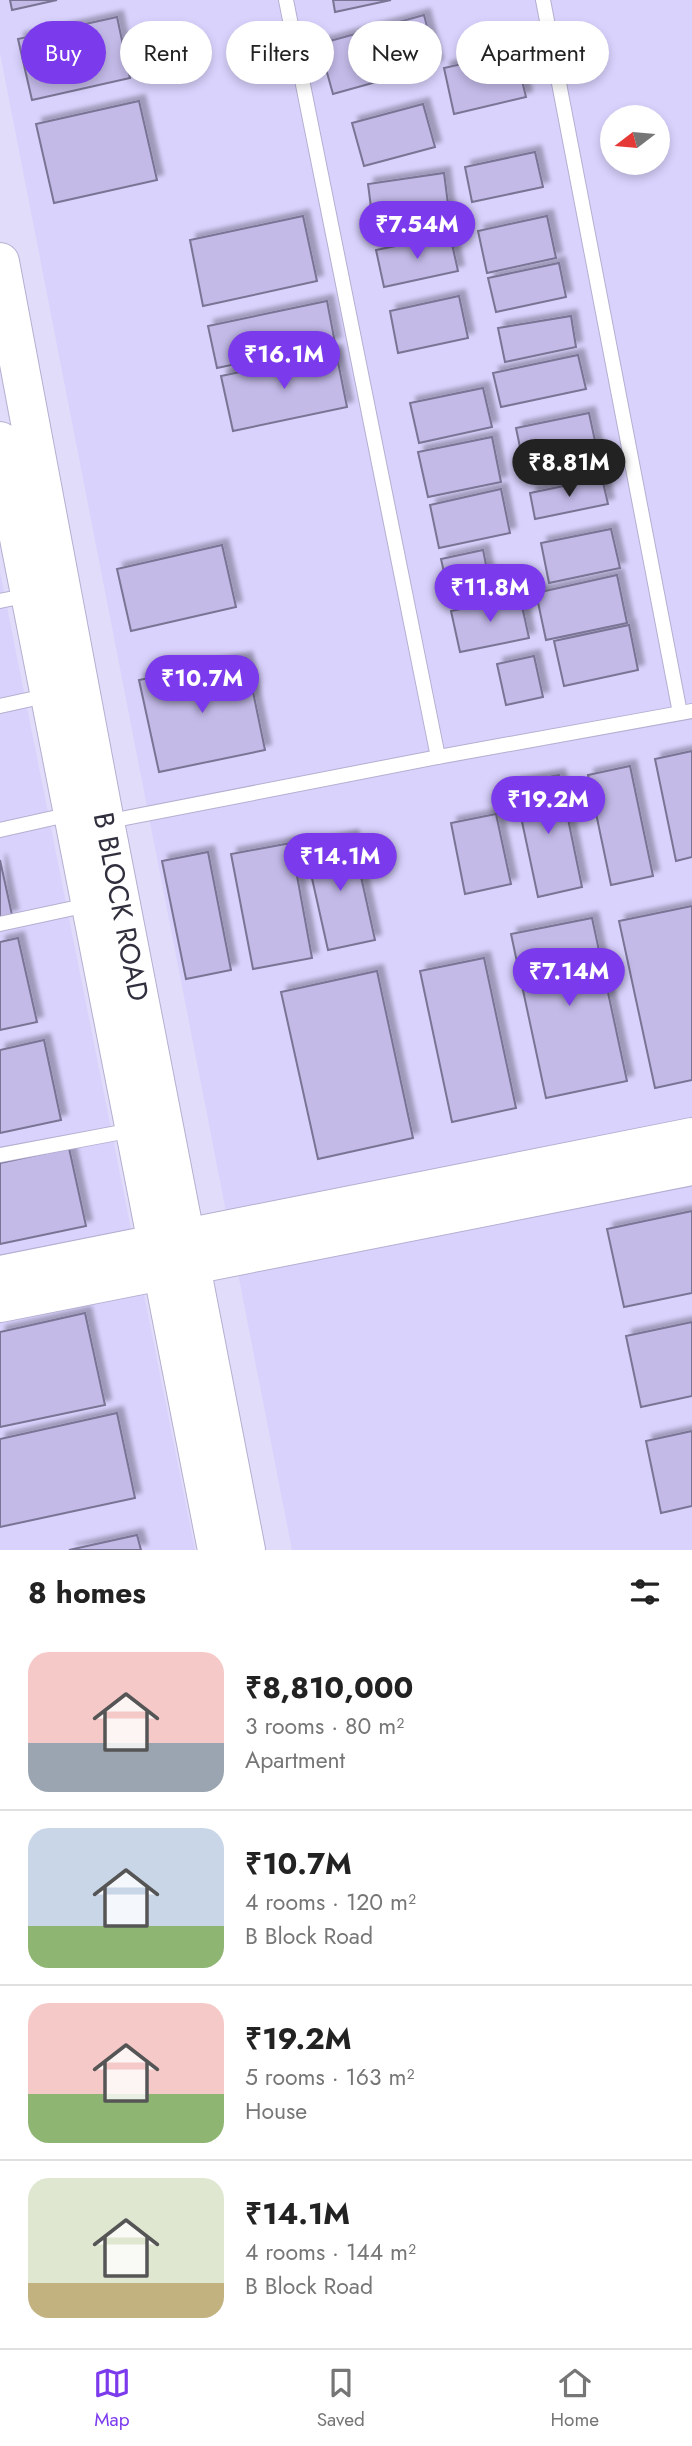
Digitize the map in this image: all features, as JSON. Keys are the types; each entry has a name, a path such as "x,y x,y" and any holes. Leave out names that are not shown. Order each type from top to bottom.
{"street":[{"name":"B BLOCK ROAD","path":"0,262 87,823 173,1255 246,1550"},
{"name":"B BLOCK ROAD","path":"0,441 15,598 50,695 87,823 90,905 134,1130 173,1255 217,1550"},
{"path":"0,1303 173,1255 692,1137"},
{"path":"0,1275 173,1255 692,1166"}],"lane":[{"path":"286,0 438,757"},
{"path":"0,830 87,823 686,712 543,0"},
{"path":"0,706 50,695"},
{"path":"0,924 90,905"},
{"path":"0,1155 134,1130"}],"shaded area":[{"path":"0,0 692,0 692,1550 292,1550 0,53"},
{"path":"0,572 195,1550 0,1550"}],"building":[{"path":"10,0 57,0 12,10"},
{"path":"333,0 391,0 335,12"},
{"path":"424,15 426,21 402,21"},
{"path":"117,17 120,31 120,80 106,83 106,21 99,21"},
{"path":"348,36 348,84 369,84 333,94 330,84 334,84 334,40"},
{"path":"456,65 456,84 523,84 526,97 454,114 444,68"},
{"path":"28,84 103,84 32,100"},
{"path":"139,101 157,180 54,203 36,124"},
{"path":"423,104 435,147 364,166 352,123"},
{"path":"535,152 543,187 472,202 465,167"},
{"path":"444,173 449,212 373,223 368,184"},
{"path":"303,216 317,281 203,306 190,240"},
{"path":"547,216 556,258 487,273 478,231"},
{"path":"450,235 458,271 384,287 376,250"},
{"path":"559,263 566,297 496,312 488,278"},
{"path":"459,296 468,338 398,353 390,311"},
{"path":"327,301 335,343 217,368 208,326"},
{"path":"571,316 576,347 505,362 498,328"},
{"path":"336,352 347,407 233,431 221,376"},
{"path":"578,355 586,389 501,407 493,373"},
{"path":"483,388 492,427 419,443 410,403"},
{"path":"589,413 598,455 525,471 516,428"},
{"path":"492,437 501,482 428,497 418,452"},
{"path":"602,478 608,504 535,519 530,493"},
{"path":"501,489 510,533 439,548 430,505"},
{"path":"611,529 620,568 549,583 541,543"},
{"path":"222,545 236,607 131,631 117,569"},
{"path":"483,550 493,599 452,608 441,559"},
{"path":"617,575 627,623 546,640 536,593"},
{"path":"520,597 529,638 460,652 451,611"},
{"path":"629,625 638,670 564,686 554,641"},
{"path":"534,656 543,697 506,705 497,664"},
{"path":"246,658 265,750 159,772 139,680"},
{"path":"692,751 692,857 676,861 655,759"},
{"path":"630,766 653,876 611,885 588,775"},
{"path":"559,775 582,887 538,897 514,784"},
{"path":"496,814 511,884 465,894 451,823"},
{"path":"352,836 375,940 328,950 305,847"},
{"path":"291,843 312,958 253,969 231,854"},
{"path":"208,852 231,970 186,979 162,861"},
{"path":"0,860 12,915 0,918"},
{"path":"692,906 692,1080 655,1088 619,921"},
{"path":"592,918 627,1081 546,1098 511,934"},
{"path":"18,938 37,1022 0,1030 0,942"},
{"path":"484,958 516,1108 452,1122 420,971"},
{"path":"377,971 413,1138 318,1159 281,992"},
{"path":"44,1040 61,1120 0,1133 0,1050"},
{"path":"69,1148 86,1226 0,1244 0,1163"},
{"path":"692,1211 692,1293 624,1307 607,1229"},
{"path":"85,1313 105,1405 0,1427 0,1332"},
{"path":"692,1322 692,1396 641,1407 626,1336"},
{"path":"117,1413 135,1498 0,1527 0,1439"},
{"path":"692,1431 692,1506 661,1513 646,1441"},
{"path":"137,1535 141,1550 69,1550"}]}
